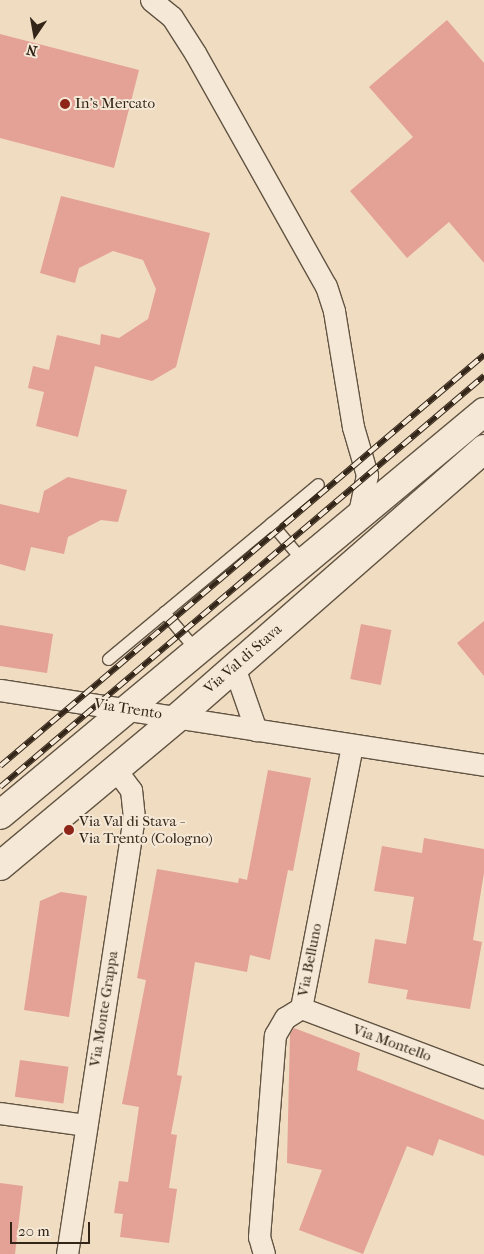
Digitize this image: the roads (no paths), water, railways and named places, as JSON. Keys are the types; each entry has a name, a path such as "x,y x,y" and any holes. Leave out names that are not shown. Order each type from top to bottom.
{"street":[{"path":"151,0 170,8 326,286 334,311 353,427 367,475 359,513"},
{"path":"0,815 359,513 484,412"},
{"name":"Via Val di Stava","path":"0,866 178,717 484,449"},
{"path":"234,667 256,730"},
{"name":"Via Trento","path":"0,690 484,765"},
{"name":"Via Belluno","path":"264,1254 258,1237 275,1035 285,1018 301,1008 352,745"},
{"name":"Via Monte Grappa","path":"67,1254 85,1125 134,818 132,790 115,769"},
{"name":"Via Montello","path":"301,1008 484,1077"},
{"path":"0,1113 85,1125"}],"lane":[{"path":"108,659 318,484"},
{"path":"271,523 303,561"},
{"path":"164,612 197,650"}],"railway":[{"path":"0,766 484,355"},
{"path":"0,787 484,376"}],"place":[{"name":"In's Mercato","path":"65,104"},
{"name":"Via Val di Stava - Via Trento (Cologno)","path":"69,830"}]}
